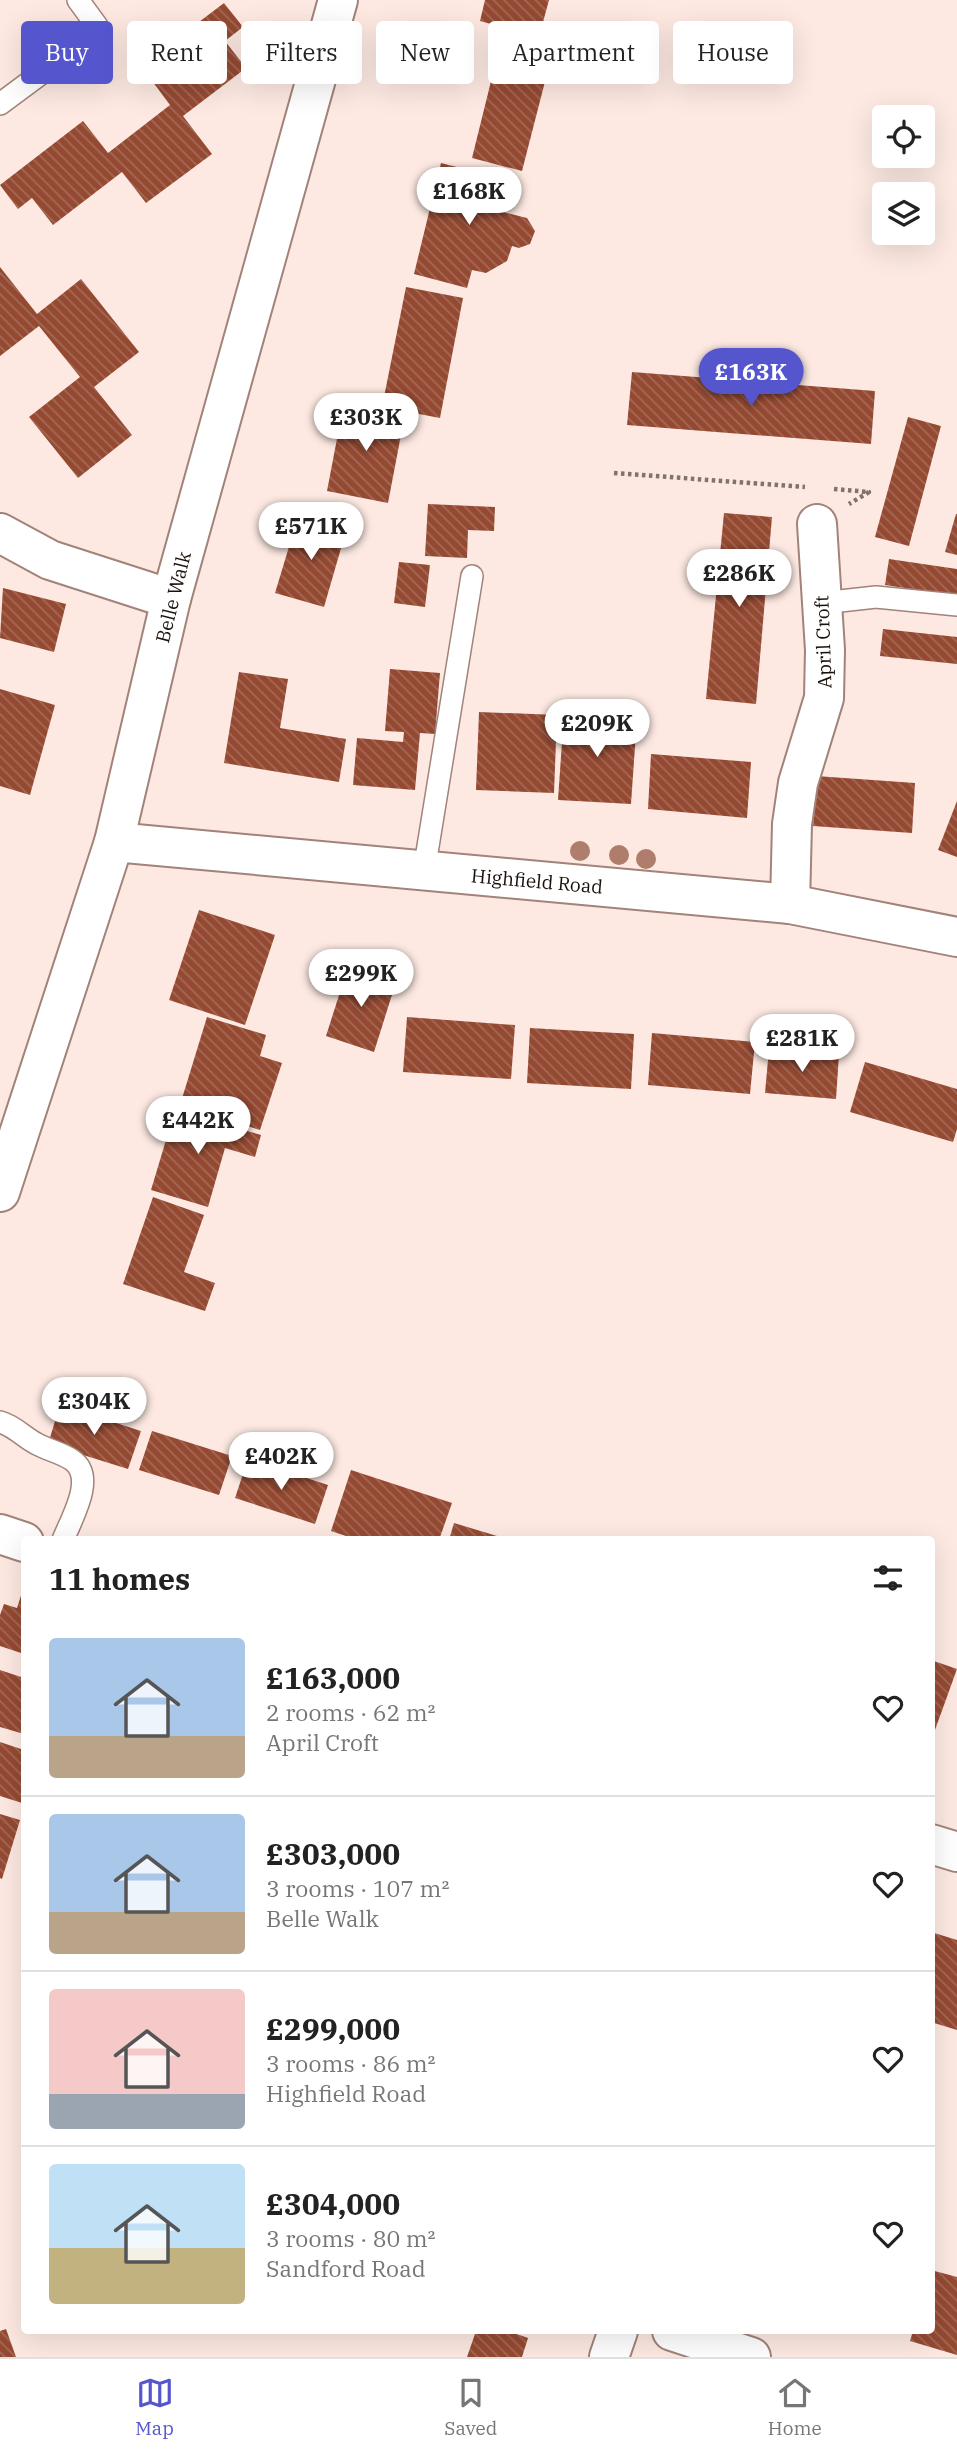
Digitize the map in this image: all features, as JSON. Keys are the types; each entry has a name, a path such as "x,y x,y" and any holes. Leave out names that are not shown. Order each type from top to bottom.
{"street":[{"name":"Belle Walk","path":"0,1192 114,842 171,599 338,0"},
{"name":"April Croft","path":"790,904 792,824 798,783 824,698 816,506"},
{"path":"0,533 50,560 171,599"},
{"name":"Highfield Road","path":"114,842 790,904 957,937"},
{"path":"0,1534 21,1541"},
{"path":"935,1845 957,1852"},
{"path":"609,2357 617,2334"},
{"path":"681,2334 751,2357"}],"lane":[{"path":"0,104 62,58 97,26 78,0"},
{"path":"424,871 472,576"},
{"path":"822,603 876,597 957,605"},
{"path":"0,1422 12,1425 34,1443 74,1460 83,1477 80,1499 65,1536"}],"path":[{"path":"614,472 816,506 869,492 828,488"}],"building":[{"path":"485,0 549,0 543,21 488,21 488,23 480,21"},
{"path":"224,3 241,24 241,29 227,39 227,21 200,21"},
{"path":"227,44 241,62 241,72 227,82"},
{"path":"154,84 225,84 183,116 212,154 146,203 122,172 53,225 32,198 18,209 0,185 83,121 108,153 170,105"},
{"path":"490,84 544,84 522,171 472,158"},
{"path":"441,163 511,181 503,212 527,218 535,231 530,244 519,248 512,246 507,261 486,273 472,270 467,288 414,274"},
{"path":"0,267 37,314 81,279 139,352 94,387 132,435 78,478 29,417 80,377 39,326 0,356"},
{"path":"406,287 463,298 440,418 382,407"},
{"path":"632,372 875,391 871,444 627,425"},
{"path":"344,402 405,414 388,503 327,491"},
{"path":"908,417 941,426 909,546 875,537"},
{"path":"428,504 495,507 494,531 468,530 467,558 425,556"},
{"path":"724,513 772,517 756,704 706,699"},
{"path":"957,514 957,555 945,552"},
{"path":"298,517 346,531 324,607 275,593"},
{"path":"889,559 957,569 957,596 885,585"},
{"path":"399,562 430,565 425,607 394,603"},
{"path":"3,588 66,604 54,652 0,638"},
{"path":"883,629 957,637 957,664 880,656"},
{"path":"390,669 440,673 435,734 420,733 415,790 353,785 357,738 403,742 404,732 385,731"},
{"path":"239,672 288,679 280,728 346,739 339,782 224,763"},
{"path":"0,689 55,705 30,795 0,786"},
{"path":"479,712 557,715 554,793 476,790"},
{"path":"564,713 637,718 631,804 558,800"},
{"path":"651,754 751,762 747,818 648,809"},
{"path":"816,776 915,783 912,833 813,826"},
{"path":"957,801 957,857 938,850"},
{"path":"199,910 275,935 245,1025 169,1000"},
{"path":"348,967 396,982 374,1052 326,1036"},
{"path":"207,1017 266,1035 260,1056 282,1063 260,1130 180,1105"},
{"path":"407,1017 515,1025 511,1079 403,1072"},
{"path":"530,1028 634,1034 631,1089 527,1083"},
{"path":"652,1033 755,1042 750,1094 648,1085"},
{"path":"769,1049 839,1054 836,1099 765,1093"},
{"path":"865,1062 957,1089 957,1129 953,1142 850,1112"},
{"path":"175,1110 261,1135 255,1157 225,1148 208,1207 151,1190"},
{"path":"153,1197 204,1215 184,1272 215,1283 205,1311 123,1284"},
{"path":"60,1405 141,1431 128,1469 48,1444"},
{"path":"152,1431 232,1456 219,1495 139,1470"},
{"path":"248,1459 328,1485 315,1524 235,1498"},
{"path":"351,1470 452,1503 440,1536 346,1536 331,1531"},
{"path":"454,1523 497,1536 450,1536"},
{"path":"21,1595 21,1653 0,1646 0,1615 4,1604 17,1608"},
{"path":"935,1661 957,1669 935,1730"},
{"path":"0,1670 21,1677 21,1733 0,1727"},
{"path":"0,1742 21,1749 21,1803 0,1796"},
{"path":"0,1814 20,1820 2,1879 0,1878"},
{"path":"935,1933 957,1940 957,2030 935,2023"},
{"path":"935,2271 957,2277 957,2355 910,2341 912,2334 935,2334"},
{"path":"6,2329 16,2357 0,2357 0,2331"},
{"path":"475,2334 517,2334 528,2338 522,2357 467,2357"}]}
